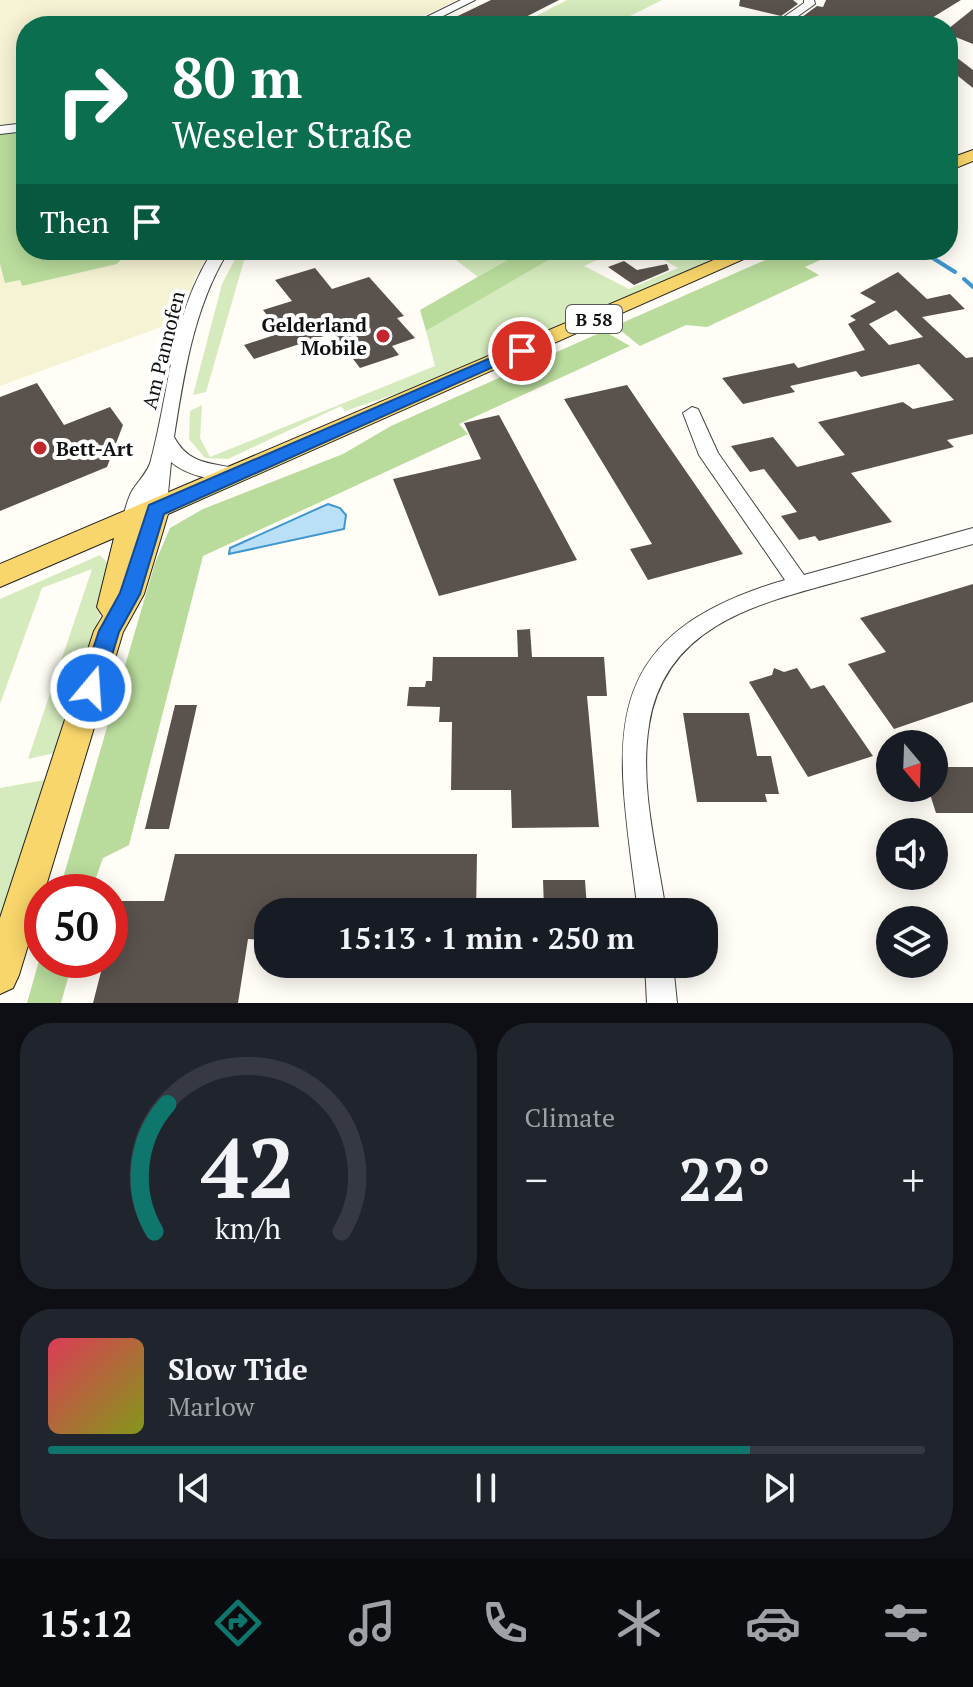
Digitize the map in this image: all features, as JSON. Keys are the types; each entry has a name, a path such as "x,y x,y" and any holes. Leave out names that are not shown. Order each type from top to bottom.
{"main road":[{"name":"B 58","path":"0,576 731,260"},
{"path":"0,975 109,631 113,593 144,515"}],"street":[{"path":"436,16 470,0"},
{"path":"794,16 810,4 809,0"},
{"name":"Am Pannofen","path":"144,515 140,495 160,465 198,298 207,269 214,260"},
{"path":"692,413 709,455 799,584"},
{"path":"165,438 169,449 185,465 201,471 235,475"},
{"path":"650,898 635,756 643,694 684,637 713,614 750,597 973,536"},
{"path":"660,978 662,1003"}],"shaded area":[{"path":"0,0 457,0 423,16 16,16 16,126 0,128"},
{"path":"121,260 205,260 195,277 184,315 168,321 169,324 0,386 0,264 5,283 20,279 21,286 117,264"}],"green space":[{"path":"567,0 662,0 630,16 536,16"},
{"path":"16,130 16,260 121,260 117,264 22,286 20,280 5,283 0,264 0,132"},
{"path":"235,260 244,260 206,392 193,395 222,284"},
{"path":"456,260 508,260 478,277"},
{"path":"508,260 549,260 426,331 420,310"},
{"path":"549,260 597,260 584,266 629,289 678,268 664,260 717,260 423,385 345,411 341,406 228,459 205,458 189,439 190,411 202,405 200,438 210,457 435,366 426,331"},
{"path":"765,260 820,260 805,267 819,275 707,327 686,325 640,346 615,326"},
{"path":"604,331 630,346 459,424 468,434 203,556 129,845 103,858 97,874 64,874 155,563 170,528 203,509 343,454 391,426"},
{"path":"100,555 111,567 111,578 59,752 28,759 92,569 42,588 0,704 0,599"},
{"path":"50,779 0,934 0,788"},
{"path":"34,978 68,978 61,1003 27,1003"}],"water":[{"path":"328,504 340,508 346,515 344,529 229,554 230,548"}],"building":[{"path":"491,0 559,0 528,16 458,16"},
{"path":"740,0 793,0 798,4 781,16 739,6"},
{"path":"826,0 961,0 935,16 803,16 817,6 823,7"},
{"path":"973,9 973,44 958,38 958,21"},
{"path":"958,59 973,70 973,88 958,76"},
{"path":"624,261 637,270 667,264 669,270 634,285 608,267"},
{"path":"315,268 332,289 369,277 404,316 397,318 415,338 392,346 399,355 360,368 333,333 254,359 244,345 281,333 263,310 292,301 275,280"},
{"path":"898,272 927,299 950,294 965,309 922,317 966,358 973,357 973,434 947,440 954,447 851,473 892,522 819,541 815,536 799,540 781,516 797,512 764,469 750,472 731,446 773,437 797,467 845,455 818,422 903,402 913,409 954,400 919,364 861,377 856,371 790,386 795,392 743,404 722,378 794,363 798,368 865,350 848,324 856,320 850,316 876,302 860,293","holes":["896,310 923,337 889,345 869,324"]},
{"name":"Bett-Art","path":"37,383 64,425 110,407 123,425 107,467 0,511 0,397"},
{"path":"627,385 743,554 648,580 630,549 652,544 564,399"},
{"path":"499,415 577,560 439,596 393,479 481,459 464,423"},
{"path":"973,584 973,702 894,729 848,664 886,652 860,618"},
{"path":"530,629 532,657 604,657 607,696 587,696 599,827 512,828 511,790 451,790 452,722 439,722 440,707 407,706 409,687 425,687 426,681 432,681 433,657 518,657 517,630"},
{"path":"774,668 784,672 797,668 811,689 824,685 873,756 808,777 749,682 772,675"},
{"path":"175,705 197,705 169,829 145,829"},
{"path":"683,713 749,713 757,756 771,756 779,794 765,794 767,802 697,802"},
{"path":"948,767 973,767 973,813 936,813 932,802 948,802"},
{"path":"175,854 477,854 476,898 254,898 254,939 248,939 238,1003 93,1003 99,978 128,978 128,901 164,901"},
{"path":"543,880 585,880 586,898 544,898"}],"waterway":[{"path":"936,260 955,272"},
{"path":"964,279 973,287"}],"place":[{"name":"Gelderland Mobile","path":"383,336"},
{"name":"Bett-Art","path":"40,448"}],"route":[{"path":"91,688 109,631 130,594 156,510 522,351"}]}
